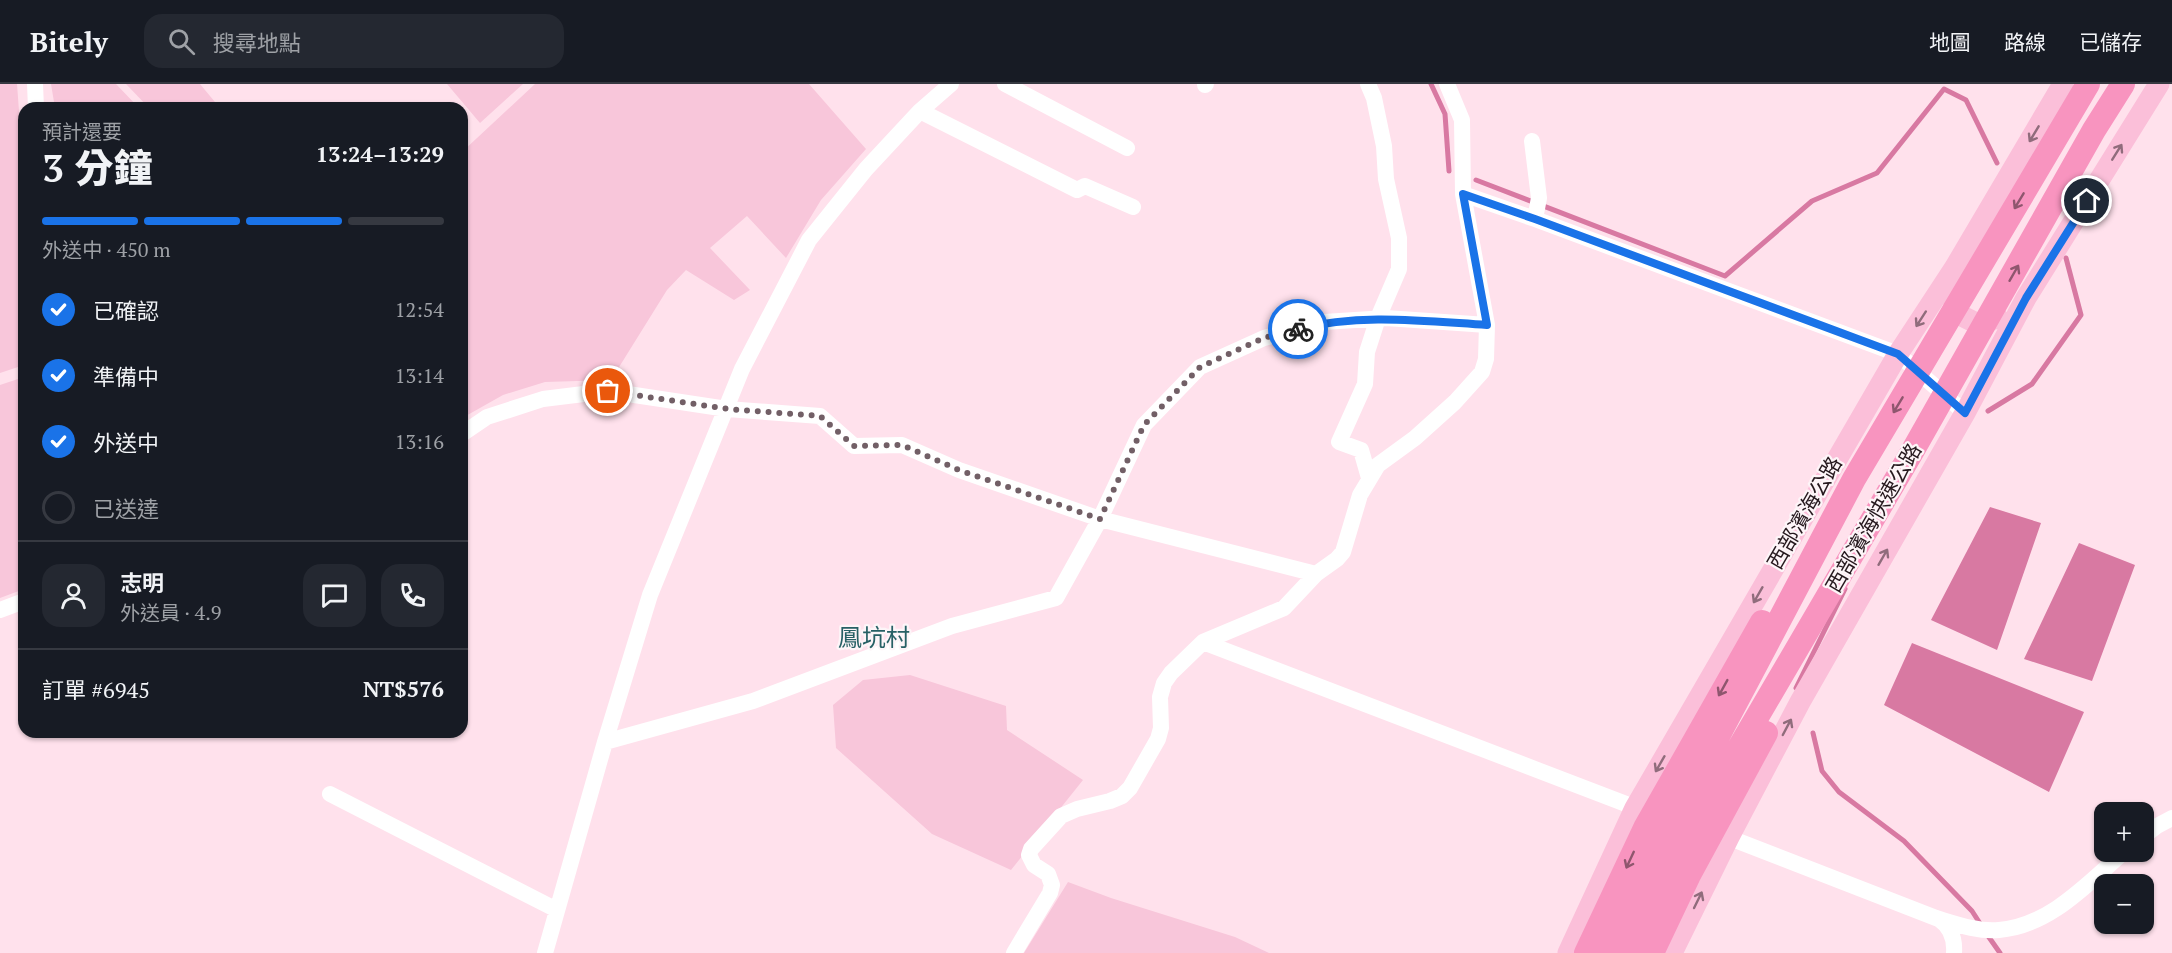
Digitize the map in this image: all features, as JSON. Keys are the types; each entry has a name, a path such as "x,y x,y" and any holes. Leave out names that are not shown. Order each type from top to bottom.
{"highway":[{"name":"西部濱海快速公路","path":"1606,953 1854,479 2088,84"},
{"name":"西部濱海快速公路","path":"1628,953 1667,872 1912,452 2122,84"},
{"path":"1652,953 1689,875 1797,675 1912,452"},
{"path":"1586,953 1645,828 1747,645 1854,479"}],"main road":[{"name":"西部濱海公路","path":"1568,953 1635,808 1898,354 1955,267 2063,84"},
{"path":"1672,953 1729,837 1800,702 1965,413 2026,298 2159,84"},
{"path":"1955,267 1952,297 1956,312 1978,324 1996,320 2026,298"}],"street":[{"path":"35,84 36,102"},
{"path":"545,953 605,742 650,595 728,409 742,369 809,240 866,169 920,111 951,84"},
{"path":"1005,84 1127,148"},
{"path":"1368,84 1374,98 1384,146 1386,178 1399,238 1399,269 1378,318 1367,352 1365,384 1339,442 1361,450 1369,478"},
{"path":"1014,953 1050,893 1051,880 1048,874 1034,865 1029,855 1030,849 1060,816 1077,808 1110,801 1122,796 1130,788 1158,739 1161,728 1160,697 1164,683 1171,673 1203,642 1284,608 1316,574 1337,559 1343,552 1360,495 1378,465 1415,438 1455,402 1482,372 1486,359 1487,325 1463,194 1462,120 1448,84"},
{"path":"920,111 1077,190 1084,186 1133,207"},
{"path":"1532,141 1539,198 1535,219"},
{"path":"1463,194 1898,354 1965,413"},
{"path":"605,742 753,701 952,626 1056,598 1100,519 1144,425 1200,367 1264,338 1324,322 1378,318 1487,325"},
{"path":"468,430 486,417 543,399 608,391 728,409 820,416 854,446 902,445 959,470 1100,519 1316,574"},
{"path":"0,610 18,604"},
{"path":"1203,642 1635,808 1729,837 1935,918 1943,922 1952,934 1955,942 1954,953"},
{"path":"330,794 557,910"},
{"path":"2154,828 2172,818"},
{"path":"1935,918 1975,928 1999,930 2034,921 2065,903 2112,862"}],"shaded area":[{"path":"0,84 17,84 18,367 0,373"},
{"path":"51,84 116,84 133,102 54,102"},
{"path":"126,84 200,84 215,102 143,102"},
{"path":"447,84 523,84 480,123 468,109 468,102 462,102"},
{"path":"535,84 809,84 866,149 821,200 786,258 747,216 710,248 750,290 734,300 686,270 667,290 611,380 545,382 503,395 468,415 468,146"},
{"path":"18,379 18,591 0,598 0,385"},
{"path":"1990,507 2041,523 1997,650 1931,620"},
{"path":"2079,543 2135,565 2092,681 2024,659"},
{"path":"1912,643 2084,712 2049,792 1884,705"},
{"path":"910,675 1006,706 1007,730 1083,780 1011,870 932,834 836,748 833,705 863,680"},
{"path":"1068,882 1235,937 1269,953 1024,953"}],"waterway":[{"path":"1431,84 1445,114 1449,171"},
{"path":"1476,180 1725,276 1812,201 1877,173 1944,89 1966,100 1997,163"},
{"path":"1988,411 2032,384 2081,315 2066,258"},
{"path":"1796,688 1845,589"},
{"path":"1813,733 1822,771 1839,792 1904,841 1972,911 1981,925"},
{"path":"1986,933 2000,953"}],"way so far":[{"path":"608,391 728,409 820,416 854,446 902,445 959,470 1100,519 1144,425 1200,367 1264,338 1298,329"}],"district":[{"name":"鳳坑村","path":"874,638"}],"route":[{"path":"1298,329 1324,322 1378,318 1487,325 1463,194 1898,354 1965,413 2026,298 2087,201"}]}
